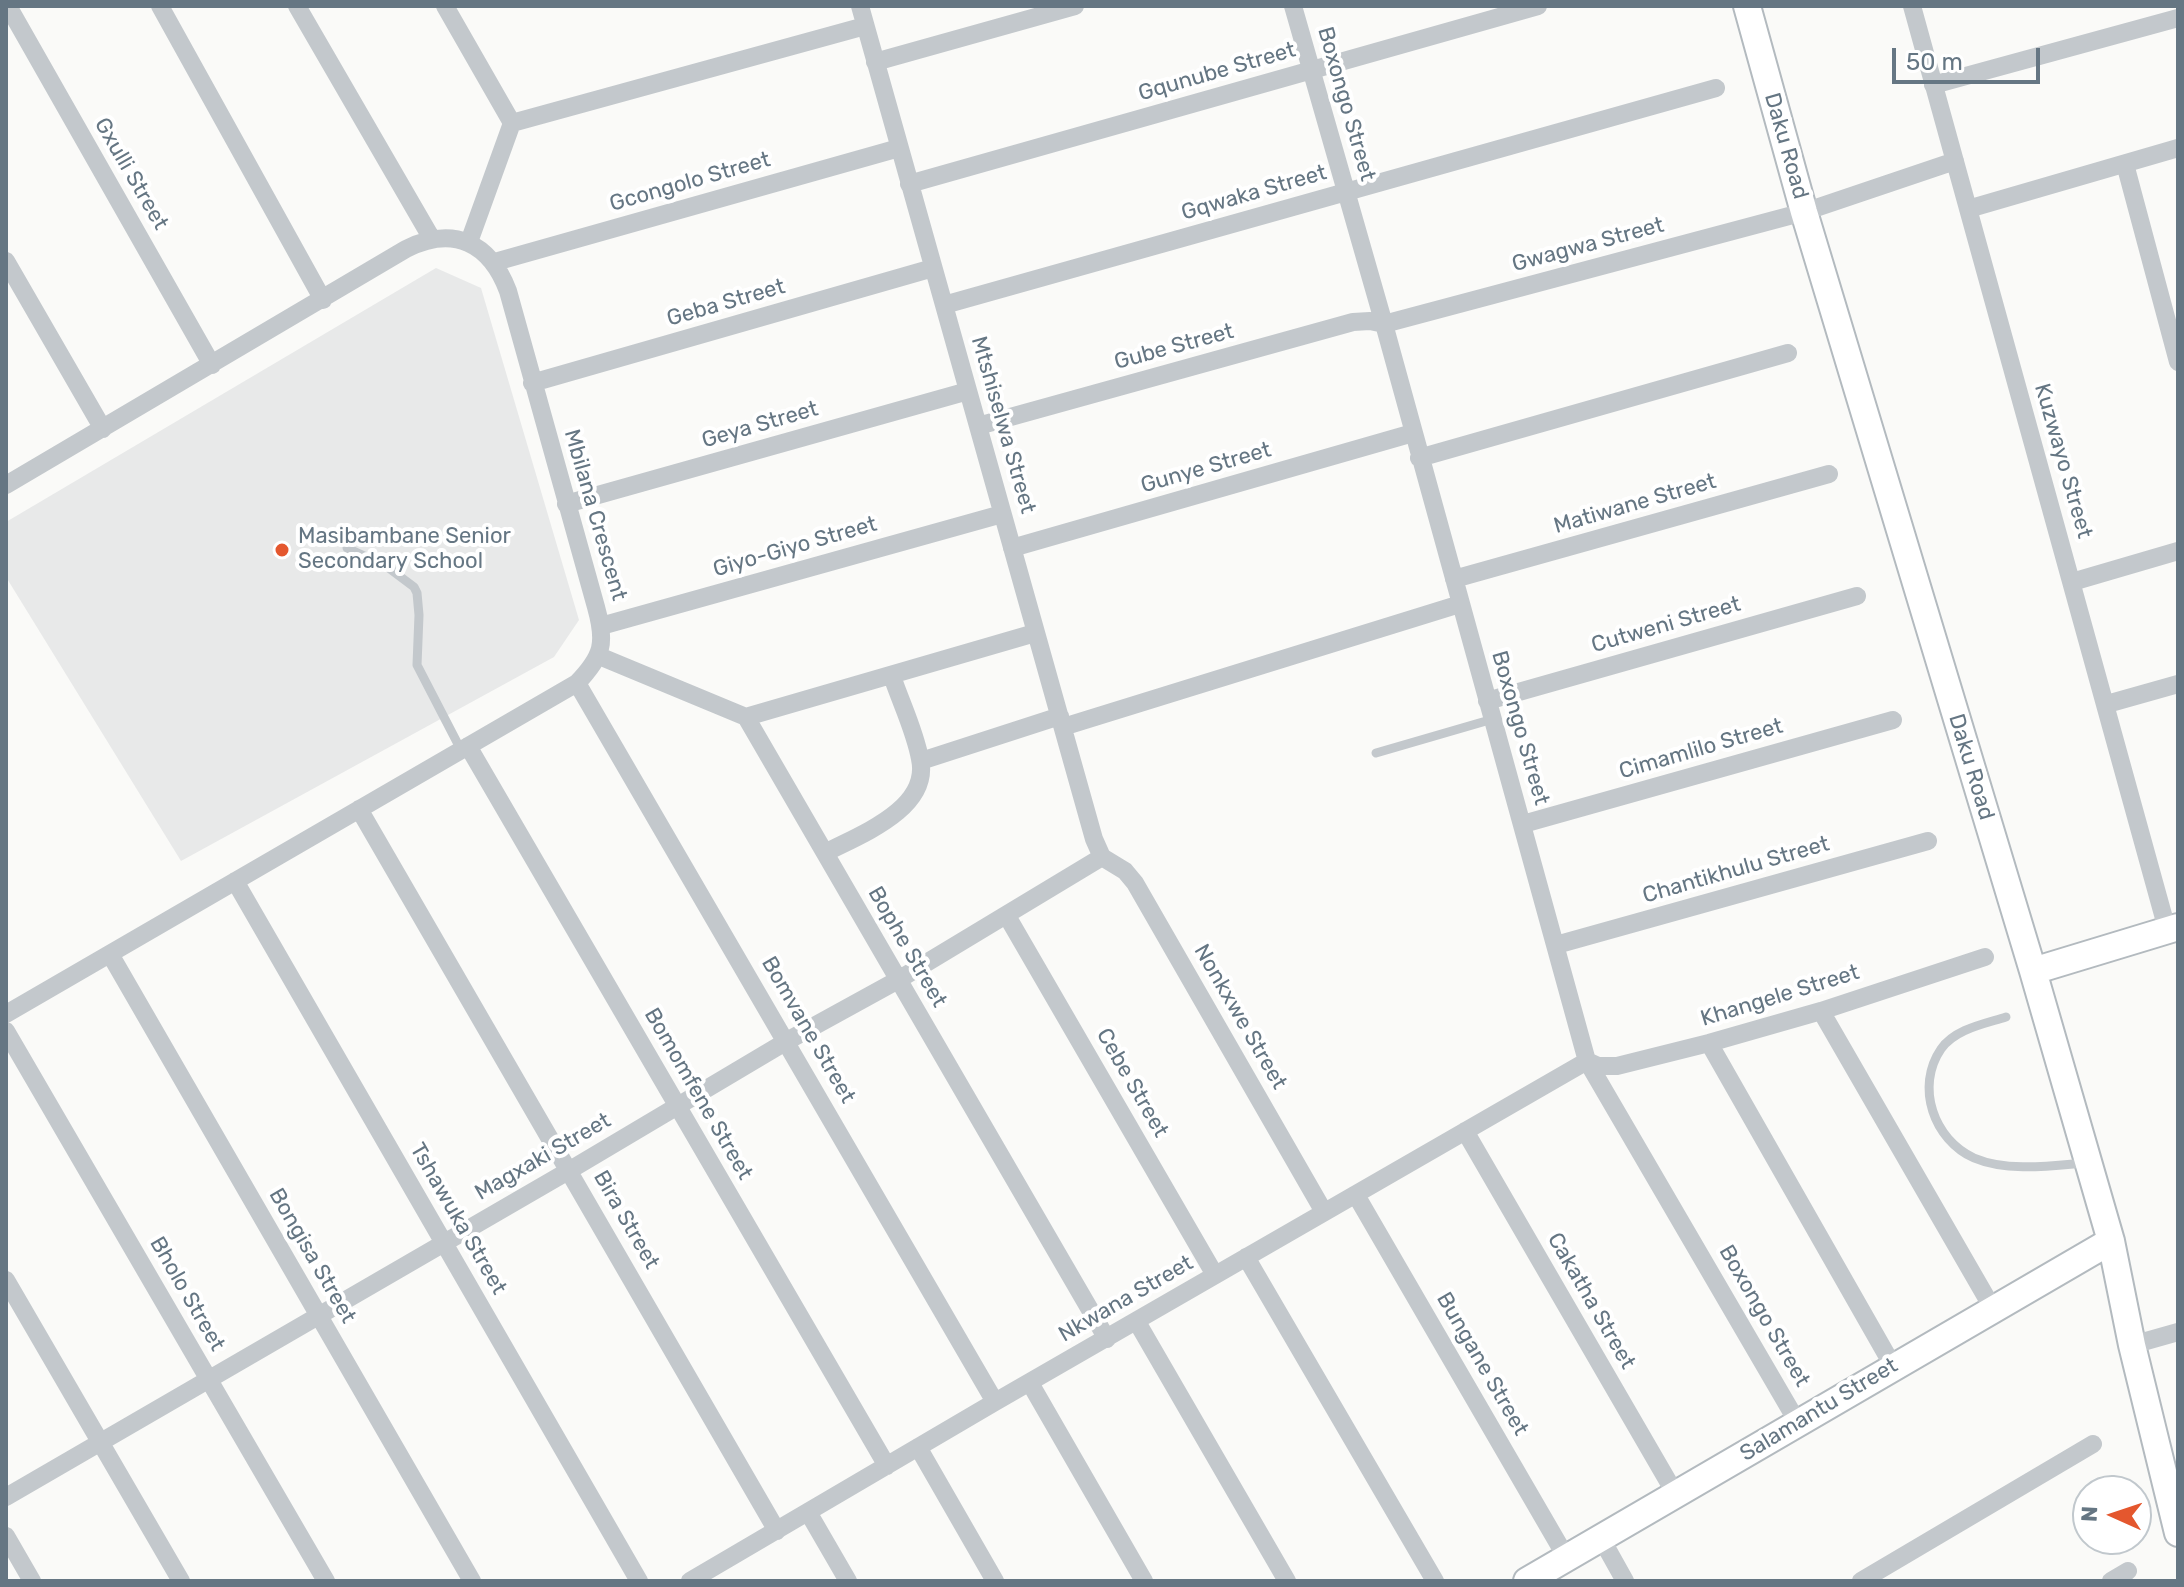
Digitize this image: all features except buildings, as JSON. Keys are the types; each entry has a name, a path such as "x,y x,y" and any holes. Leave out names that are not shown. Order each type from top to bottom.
{"main road":[{"name":"Daku Road","path":"1747,6 1804,212 2033,971 2111,1241 2132,1345 2178,1533"},
{"path":"2033,971 2172,928"},
{"name":"Salamantu Street","path":"1527,1581 2111,1241"}],"street":[{"name":"Gxulli Street","path":"8,6 212,365"},
{"path":"160,6 323,300"},
{"path":"297,6 432,239"},
{"path":"445,6 512,123 469,242"},
{"name":"Mtshiselwa Street","path":"860,6 1035,633 1094,839 1102,857"},
{"path":"875,62 1075,6"},
{"name":"Boxongo Street","path":"1293,6 1587,1061 1798,1423"},
{"name":"Gqunube Street","path":"909,184 1538,6"},
{"name":"Kuzwayo Street","path":"1912,6 2172,928"},
{"path":"1933,85 2178,18"},
{"path":"512,123 865,26"},
{"name":"Gqwaka Street","path":"944,305 1716,88"},
{"name":"Gcongolo Street","path":"495,262 899,148"},
{"path":"1968,209 2178,148"},
{"name":"Gwagwa Street","path":"1384,324 1804,212 1955,161"},
{"path":"2125,164 2170,293 2178,362"},
{"path":"7,482 103,429 406,249 443,238 469,242 495,262"},
{"path":"6,261 103,429"},
{"name":"Mbilana Crescent","path":"495,262 508,291 601,626 599,656"},
{"name":"Geba Street","path":"532,383 933,268"},
{"name":"Gube Street","path":"978,426 1353,322 1384,324"},
{"path":"1419,458 1788,353"},
{"name":"Geya Street","path":"566,504 968,391"},
{"name":"Gunye Street","path":"1012,548 1413,433"},
{"name":"Matiwane Street","path":"1454,579 1829,474"},
{"name":"Giyo-Giyo Street","path":"601,626 1002,514"},
{"path":"2072,582 2178,551"},
{"name":"Cutweni Street","path":"1490,710 1857,596"},
{"path":"921,761 1460,604"},
{"path":"6,1014 577,683 599,656 746,717 1035,633"},
{"path":"825,853 894,817 904,808 919,777 921,761 892,676"},
{"name":"Bomvane Street","path":"577,683 995,1402"},
{"path":"2107,704 2178,684"},
{"name":"Bophe Street","path":"746,717 1107,1339"},
{"name":"Cimamlilo Street","path":"1523,824 1893,720"},
{"name":"Bomomfene Street","path":"464,748 678,1106 887,1466"},
{"name":"Bira Street","path":"359,809 777,1531"},
{"name":"Chantikhulu Street","path":"1556,945 1928,841"},
{"name":"Magxaki Street","path":"6,1497 787,1041 898,980 1102,857"},
{"name":"Nonkxwe Street","path":"1102,857 1125,871 1135,883 1324,1212"},
{"name":"Tshawuka Street","path":"235,881 639,1581"},
{"name":"Cebe Street","path":"1007,916 1215,1275"},
{"name":"Bongisa Street","path":"110,954 472,1581"},
{"name":"Khangele Street","path":"1587,1061 1598,1066 1617,1066 1709,1043 1821,1011 1985,957"},
{"path":"1821,1011 1993,1309"},
{"name":"Bholo Street","path":"6,1031 326,1581"},
{"path":"1709,1043 1893,1366"},
{"name":"Nkwana Street","path":"690,1581 1587,1061"},
{"name":"Cakatha Street","path":"1465,1131 1676,1495"},
{"name":"Bungane Street","path":"1356,1195 1566,1557"},
{"path":"1246,1257 1435,1581"},
{"path":"6,1280 181,1581"},
{"path":"1137,1322 1287,1581"},
{"path":"2132,1345 2178,1332"},
{"path":"1030,1383 1144,1581"},
{"path":"1861,1581 2093,1444"},
{"path":"918,1447 995,1581"},
{"path":"808,1512 848,1581"},
{"path":"6,1536 32,1581"},
{"path":"1601,1538 1625,1581"},
{"path":"2111,1581 2128,1571"}],"lane":[{"path":"347,548 386,566 414,587 419,615 417,665 464,748"},
{"path":"1376,753 1490,710"},
{"path":"2006,1017 1969,1028 1941,1048 1931,1071 1929,1096 1935,1121 1953,1144 1975,1158 2008,1165 2088,1163"}],"shaded area":[{"name":"Masibambane Senior Secondary School","path":"436,268 481,288 579,620 554,657 181,861 6,577 6,522"}],"place":[{"name":"Masibambane Senior Secondary School","path":"282,550"}]}
